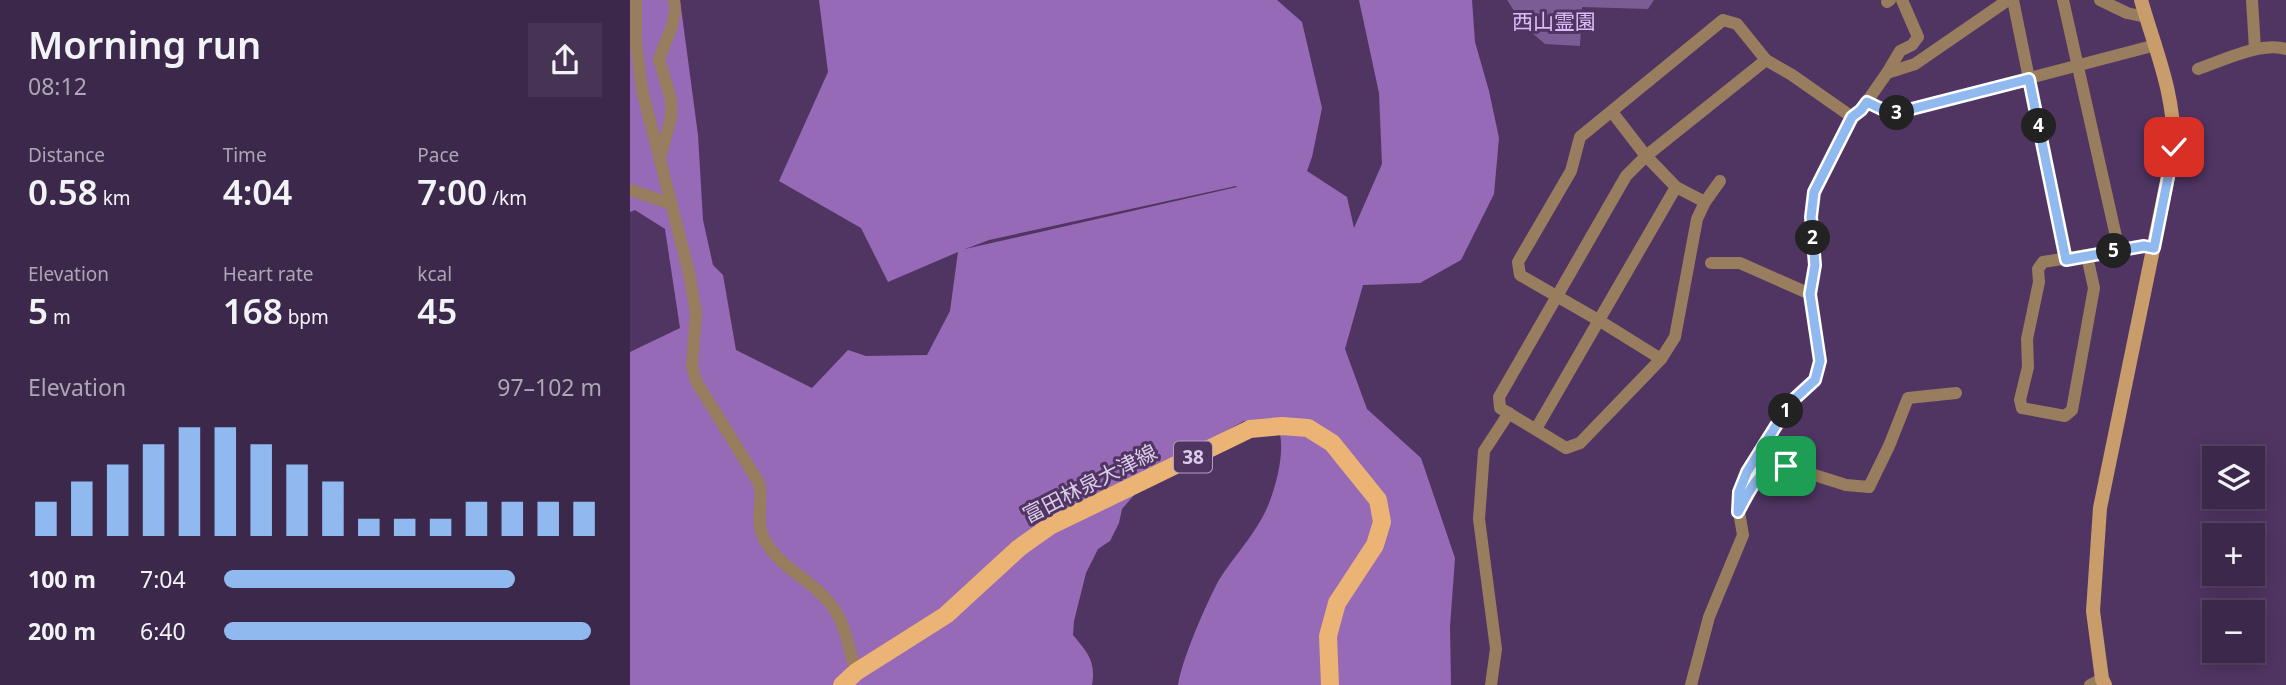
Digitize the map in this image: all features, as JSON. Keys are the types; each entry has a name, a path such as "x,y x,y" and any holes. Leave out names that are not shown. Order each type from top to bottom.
{"main road":[{"name":"富田林泉大津線","path":"849,679 946,615 1019,548 1050,526 1250,429 1282,426 1308,428 1332,443 1378,500 1382,522 1375,545 1337,603 1328,636 1331,685"}],"street":[{"path":"636,0 636,43 642,90 689,273 696,313 692,366 695,381 759,483 762,492 761,533 769,548 782,563 831,605 840,619 849,679"},
{"path":"660,159 671,118 671,100 659,59 672,26 674,0"},
{"path":"1691,685 1709,617 1743,535 1738,512 1739,492 1747,472 1791,402 1815,380 1820,361 1810,294 1815,265 1811,217 1814,192 1852,117 1861,110 1888,74 1900,51 1912,45 1918,37 1902,0"},
{"path":"1888,74 1915,64 2008,0"},
{"path":"2014,0 2066,260"},
{"path":"2063,0 2119,250"},
{"path":"2100,0 2127,13 2146,16"},
{"path":"2099,683 2093,611 2100,508 2174,147 2170,92 2141,0"},
{"path":"2255,49 2257,0"},
{"path":"1661,359 1520,275 1518,262 1571,171 1580,137 1723,20 1737,24 1766,60 1852,117"},
{"path":"1867,102 1892,114 2156,44"},
{"path":"2198,69 2255,49 2286,49"},
{"path":"1720,181 1697,219 1675,337 1661,359 1580,443 1566,448 1500,408 1499,397 1626,177 1646,156 1766,60"},
{"path":"1612,112 1646,156 1676,187 1705,202"},
{"path":"1536,429 1676,187"},
{"path":"630,190 671,204"},
{"path":"2087,256 2094,288 2072,410 2065,416 2022,408 2020,400 2028,367 2027,339 2039,282 2038,269 2043,262 2144,246 2154,248"},
{"path":"1711,263 1740,263 1810,294"},
{"path":"1738,512 1762,474 1772,468 1786,466 1846,485 1869,487 1908,398 1956,393"},
{"path":"1490,685 1496,649 1479,519 1484,451 1509,413"}],"green space":[{"name":"西山霊園","path":"1507,0 1654,0 1648,9 1582,7 1580,46 1545,44 1524,26"}],"shaded area":[{"path":"630,0 680,0 698,135 703,220 713,265 723,275 736,350 812,388 848,350 866,356 927,355 950,311 958,252 888,282 861,228 779,181 828,72 819,0 1277,0 1302,22 1322,108 1307,171 1347,197 1354,228 1382,164 1379,93 1359,0 1472,0 1475,42 1499,138 1494,194 1461,260 1420,283 1363,285 1345,349 1367,409 1421,458 1455,558 1450,627 1451,685 1178,685 1189,647 1219,580 1262,518 1277,478 1281,455 1280,435 1268,428 1244,421 1190,451 1135,494 1122,509 1119,523 1110,541 1098,549 1086,573 1073,635 1090,658 1093,670 1092,685 630,685 630,352 680,328 665,229 635,210 630,212","holes":["1237,187 965,249 989,240"]}],"route":[{"path":"1786,466 1772,468 1762,474 1738,512 1739,492 1747,472 1791,402 1815,380 1820,361 1810,294 1815,265 1811,217 1814,192 1852,117 1867,102 1892,114 2029,79 2066,260 2144,246 2154,248 2174,147"}]}
